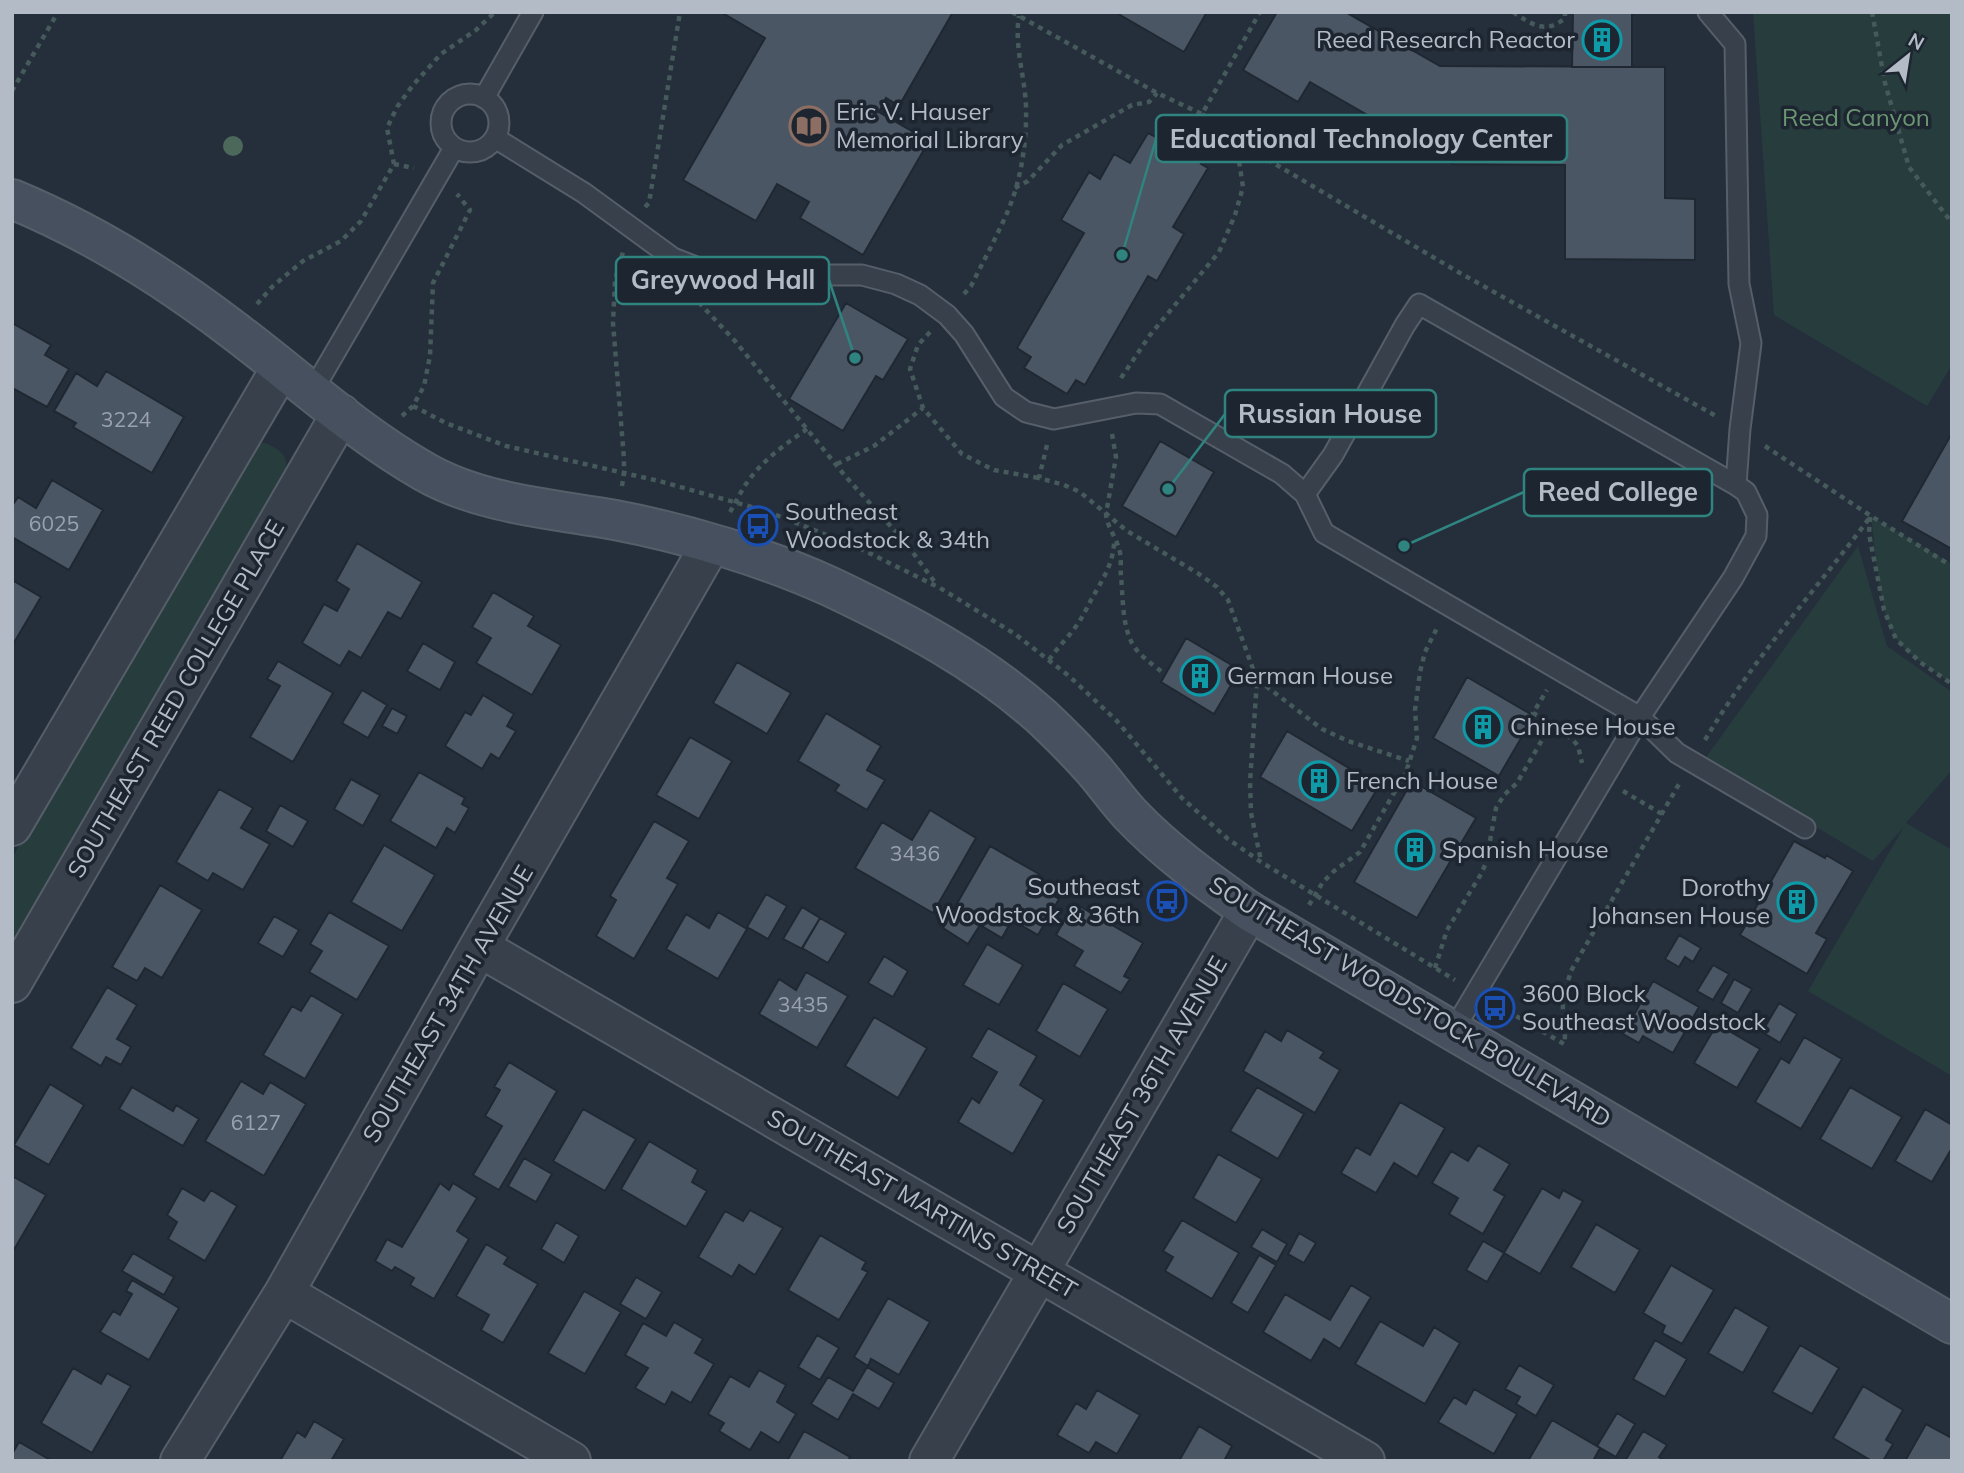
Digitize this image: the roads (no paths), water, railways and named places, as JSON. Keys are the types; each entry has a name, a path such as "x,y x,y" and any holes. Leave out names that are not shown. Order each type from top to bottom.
{"main road":[{"name":"SOUTHEAST WOODSTOCK BOULEVARD","path":"12,199 41,211 131,259 181,291 395,454 452,486 484,496 612,520 711,544 828,586 935,641 1009,691 1066,739 1128,813 1179,860 1249,911 1952,1324"}],"street":[{"path":"12,826 281,368"},
{"name":"SOUTHEAST REED COLLEGE PLACE","path":"12,983 326,403"},
{"name":"SOUTHEAST 34TH AVENUE","path":"180,1461 284,1293 711,544"},
{"name":"SOUTHEAST 36TH AVENUE","path":"929,1461 1249,911"},
{"name":"SOUTHEAST MARTINS STREET","path":"479,947 1365,1461"},
{"path":"284,1293 571,1461"}],"lane":[{"path":"484,98 533,12"},
{"path":"1708,12 1735,44 1739,284 1751,342 1736,485"},
{"path":"472,94 484,98 494,107 498,116 495,138 485,148 475,152 467,153 454,148 442,134 440,123 444,109 454,98 461,96 472,94"},
{"path":"495,138 584,192 673,258 709,272 781,279 862,275 896,284 920,295 947,315 964,334 1004,397 1026,412 1054,419 1136,403 1160,404 1282,474 1305,494 1324,533 1640,717 1677,753 1805,828"},
{"path":"326,403 454,148"},
{"path":"1305,494 1333,455 1419,304 1736,485 1746,492 1757,515 1756,536 1733,578 1640,717 1453,1031"}],"place":[{"name":"Reed Research Reactor","path":"1602,40"},
{"name":"Eric V. Hauser Memorial Library","path":"809,126"},
{"name":"Educational Technology Center","path":"1122,255"},
{"name":"Greywood Hall","path":"855,358"},
{"name":"Russian House","path":"1168,489"},
{"name":"Southeast Woodstock & 34th","path":"758,526"},
{"name":"Reed College","path":"1404,546"},
{"name":"German House","path":"1200,676"},
{"name":"Chinese House","path":"1483,727"},
{"name":"French House","path":"1319,781"},
{"name":"Spanish House","path":"1415,850"},
{"name":"Southeast Woodstock & 36th","path":"1167,901"},
{"name":"Dorothy Johansen House","path":"1797,902"},
{"name":"3600 Block Southeast Woodstock","path":"1495,1008"}],"park label":[{"name":"Reed Canyon","path":"1856,118"}]}
